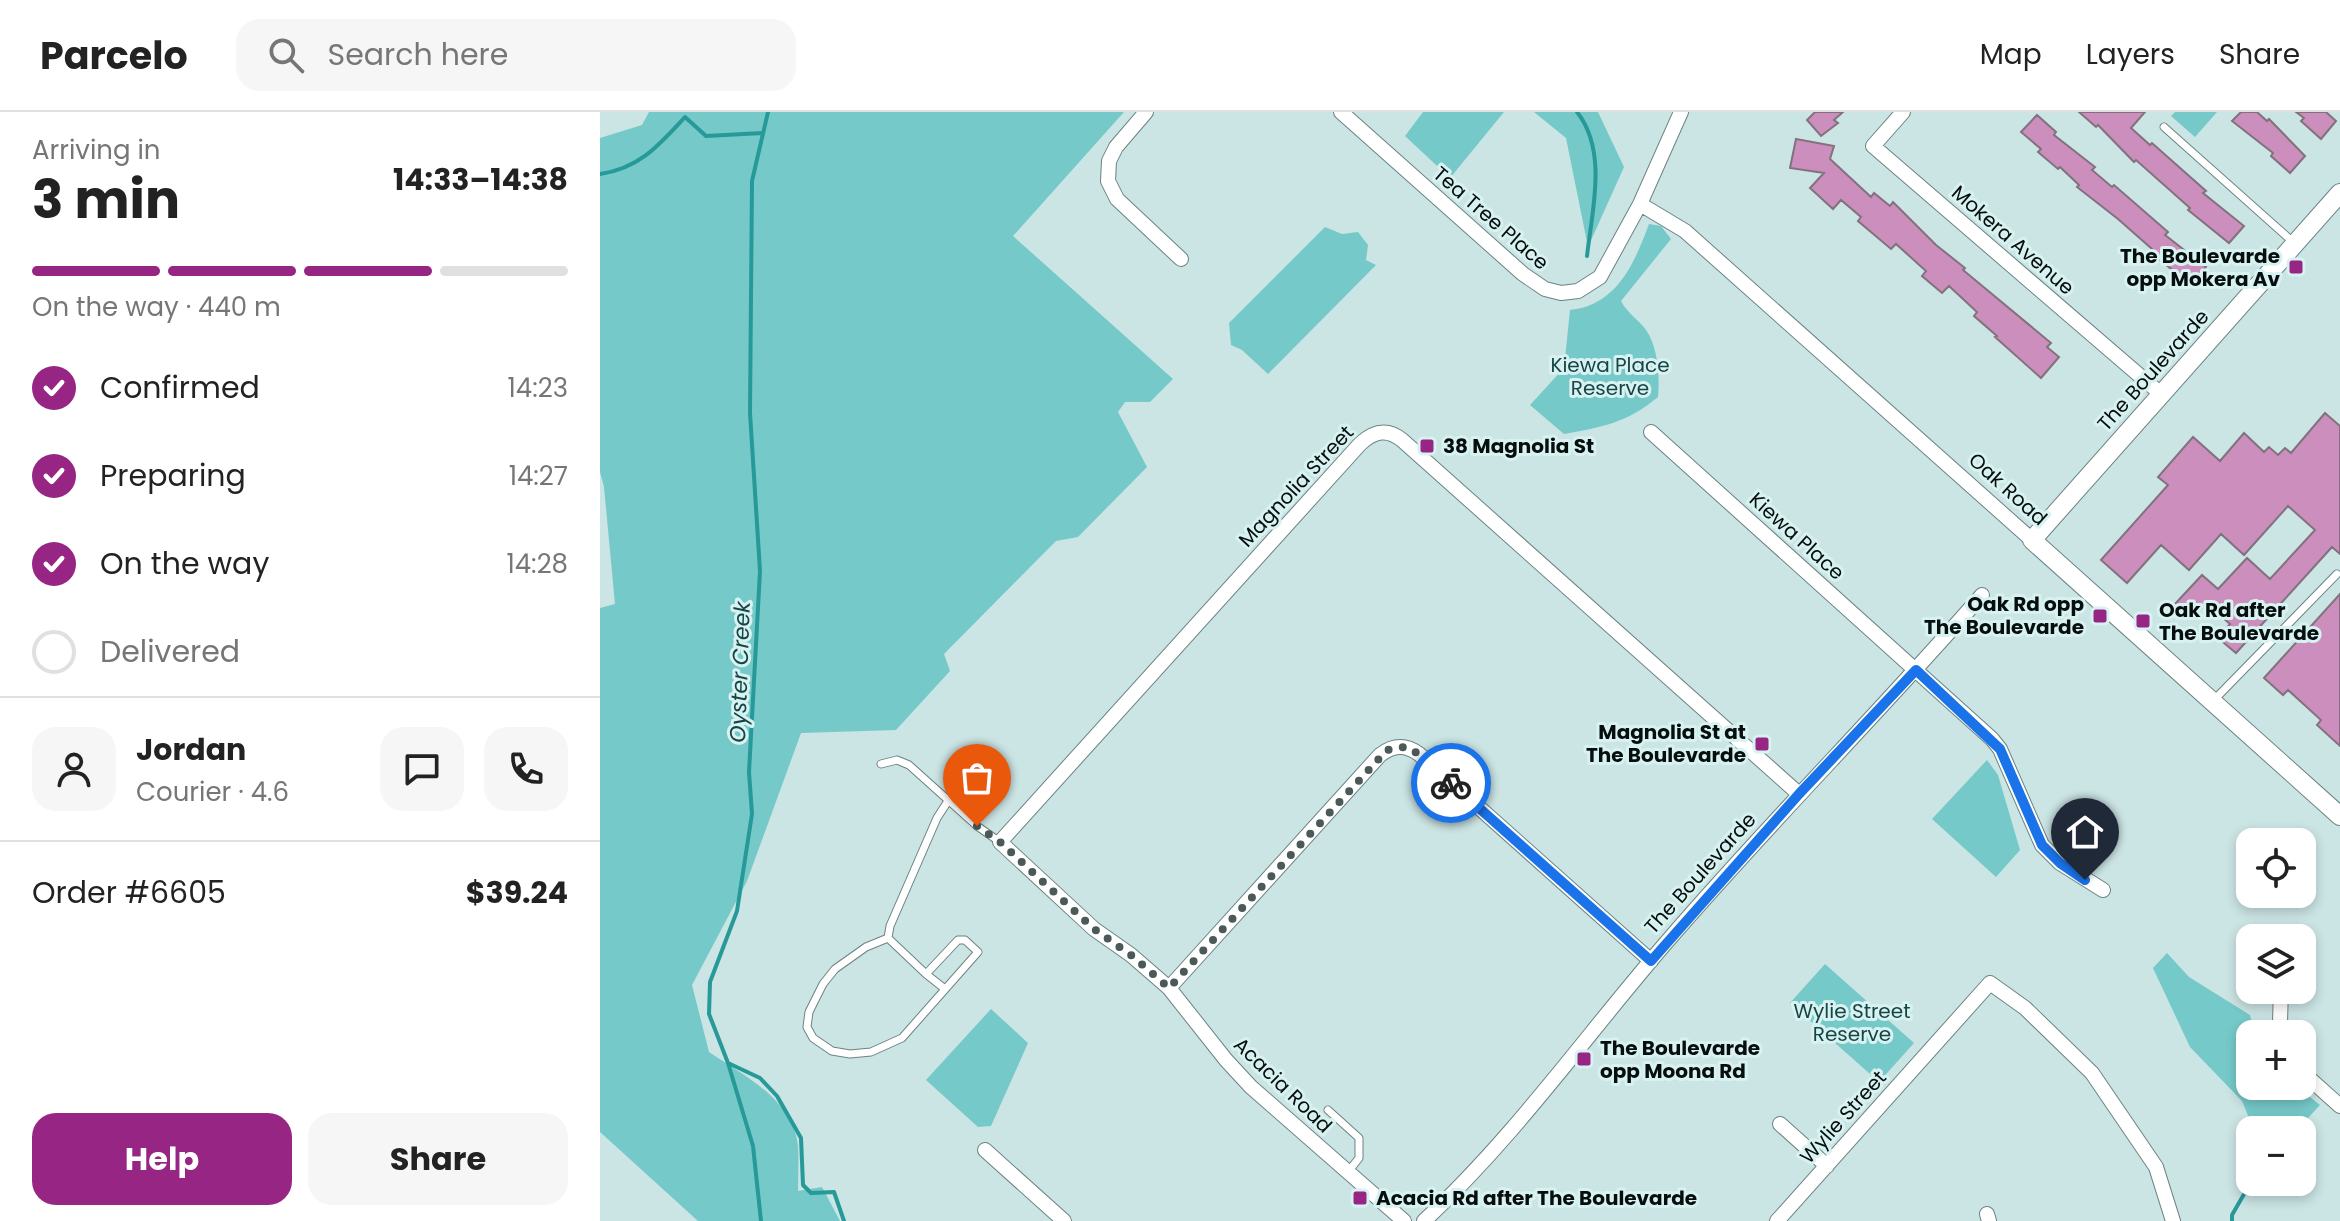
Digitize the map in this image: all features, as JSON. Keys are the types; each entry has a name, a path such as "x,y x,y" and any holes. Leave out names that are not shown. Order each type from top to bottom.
{"street":[{"path":"1146,112 1116,147 1109,161 1108,181 1117,199 1181,259"},
{"name":"Tea Tree Place","path":"1341,112 1523,274 1552,292 1578,291 1600,277 1640,204 1681,112"},
{"name":"Mokera Avenue","path":"1903,112 1873,146 2161,394"},
{"name":"The Boulevarde","path":"2032,540 2340,193"},
{"name":"Oak Road","path":"1640,204 1685,231 2340,816"},
{"name":"Magnolia Street","path":"1000,842 1360,444 1368,436 1384,432 1402,440 1799,794"},
{"name":"Kiewa Place","path":"1651,432 2000,749 2042,845 2060,863 2103,890"},
{"name":"The Boulevarde","path":"1424,1221 1486,1157 1651,961 1799,794 1982,595"},
{"path":"1169,988 1380,755 1396,747 1405,747 1419,754 1651,961"},
{"name":"Acacia Road","path":"1000,842 1094,929 1131,955 1169,988 1243,1078 1404,1221"},
{"name":"Wylie Street","path":"1777,1221 1990,983 2025,1008 2092,1073 2156,1167 2173,1221"},
{"path":"2316,1085 2340,1106"},
{"path":"1780,1124 1827,1166"},
{"path":"985,1150 1064,1221"}],"lane":[{"path":"2164,127 2295,244"},
{"path":"2212,701 2337,574"},
{"path":"881,764 897,760 909,765 1000,842"},
{"path":"888,938 890,926 931,831 948,801"},
{"path":"888,938 945,989"},
{"path":"888,938 874,942 829,975 809,1012 807,1027 813,1038 832,1051 842,1053 878,1050 908,1033 978,952 965,940 958,940 926,974"},
{"path":"1328,1110 1359,1138 1359,1158 1348,1172"}],"green space":[{"path":"649,112 1124,112 1013,236 1173,379 1150,402 1125,402 1118,412 1147,467 1078,537 1056,541 944,654 950,671 896,730 801,733 747,881 692,985 709,1052 765,1090 777,1102 794,1129 798,1146 798,1191 822,1187 840,1221 698,1221 600,1132 600,608 615,604 600,472 600,138 642,125"},
{"path":"1423,112 1504,112 1450,178 1405,136"},
{"path":"1534,112 1598,112 1624,167 1588,247 1566,138"},
{"path":"2175,112 2217,112 2195,137 2171,116"},
{"name":"Kiewa Place Reserve","path":"1649,224 1661,226 1671,239 1621,301 1646,330 1653,345 1658,371 1658,397 1625,418 1564,434 1530,405 1564,368 1570,310 1586,307 1612,291 1630,267"},
{"path":"1325,227 1342,234 1358,232 1368,245 1366,260 1376,265 1268,374 1242,350 1231,345 1229,323"},
{"path":"1987,760 1998,775 2020,850 1996,877 1932,819"},
{"path":"2167,953 2189,977 2250,1015 2251,1020 2236,1020 2236,1095 2190,1047 2153,968"},
{"name":"Wylie Street Reserve","path":"1825,964 1914,1043 1879,1082 1790,1003"},
{"path":"991,1009 1028,1043 991,1126 978,1127 926,1080"},
{"path":"2314,1100 2320,1105 2310,1116 2248,1116 2242,1101"}],"building":[{"path":"1815,112 1843,112 1834,120 1838,123 1821,136 1807,120"},
{"path":"2079,112 2145,112 2131,128 2150,145 2152,143 2206,191 2203,193 2244,226 2229,243 2188,210 2190,208 2136,160 2134,162 2098,125 2096,127"},
{"path":"2241,112 2257,112 2267,121 2269,119 2305,156 2290,173 2271,156 2273,153 2232,121"},
{"path":"2296,112 2326,112 2336,121 2321,139 2301,121 2304,118"},
{"path":"2037,115 2056,132 2054,135 2095,167 2092,170 2112,187 2114,185 2168,232 2165,235 2206,267 2191,285 2150,252 2152,249 2118,219 2077,187 2079,185 2060,167 2058,169 2038,152 2041,149 2021,132"},
{"path":"1796,139 1834,146 1830,159 1871,197 1874,193 1890,206 1893,202 1936,245 1965,268 1963,270 2051,343 2047,347 2059,357 2041,378 1974,316 1977,312 1949,286 1942,293 1922,276 1926,271 1896,244 1891,249 1858,221 1861,217 1841,200 1833,209 1810,188 1824,173 1790,168"},
{"path":"2325,413 2340,426 2340,554 2332,547 2236,653 2218,638 2230,624 2206,603 2192,618 2175,604 2202,575 2218,589 2247,558 2270,579 2315,530 2288,506 2244,555 2221,534 2189,570 2161,545 2127,583 2101,560 2168,485 2158,477 2193,437 2220,461 2244,433 2264,452 2269,447 2278,455 2285,448 2291,453"},
{"path":"2340,594 2340,746 2317,725 2321,720 2288,690 2283,695 2264,678"}],"waterway":[{"name":"Oyster Creek","path":"761,1221 753,1146 728,1063 709,1014 710,982 737,911 752,814 749,772 760,571 750,413 752,181 768,112"},
{"path":"1577,112 1587,128 1595,163 1596,182 1587,256"},
{"path":"600,174 638,161 685,117 706,136 763,133"},
{"path":"728,1063 760,1078 777,1096 801,1138 803,1185 811,1193 834,1192 844,1221"},
{"path":"2232,1221 2232,1215 2243,1196"}],"way so far":[{"path":"977,826 1000,842 1094,929 1131,955 1169,988 1380,755 1396,747 1412,749 1451,783"}],"place":[{"name":"The Boulevarde opp Mokera Av","path":"2296,267"},
{"name":"38 Magnolia St","path":"1427,446"},
{"name":"Oak Rd opp The Boulevarde","path":"2100,616"},
{"name":"Oak Rd after The Boulevarde","path":"2143,621"},
{"name":"Magnolia St at The Boulevarde","path":"1762,744"},
{"name":"The Boulevarde opp Moona Rd","path":"1584,1059"},
{"name":"Acacia Rd after The Boulevarde","path":"1360,1198"}],"route":[{"path":"1451,783 1651,961 1799,794 1916,670 1992,739 2000,749 2036,836 2060,863 2085,880"}]}
